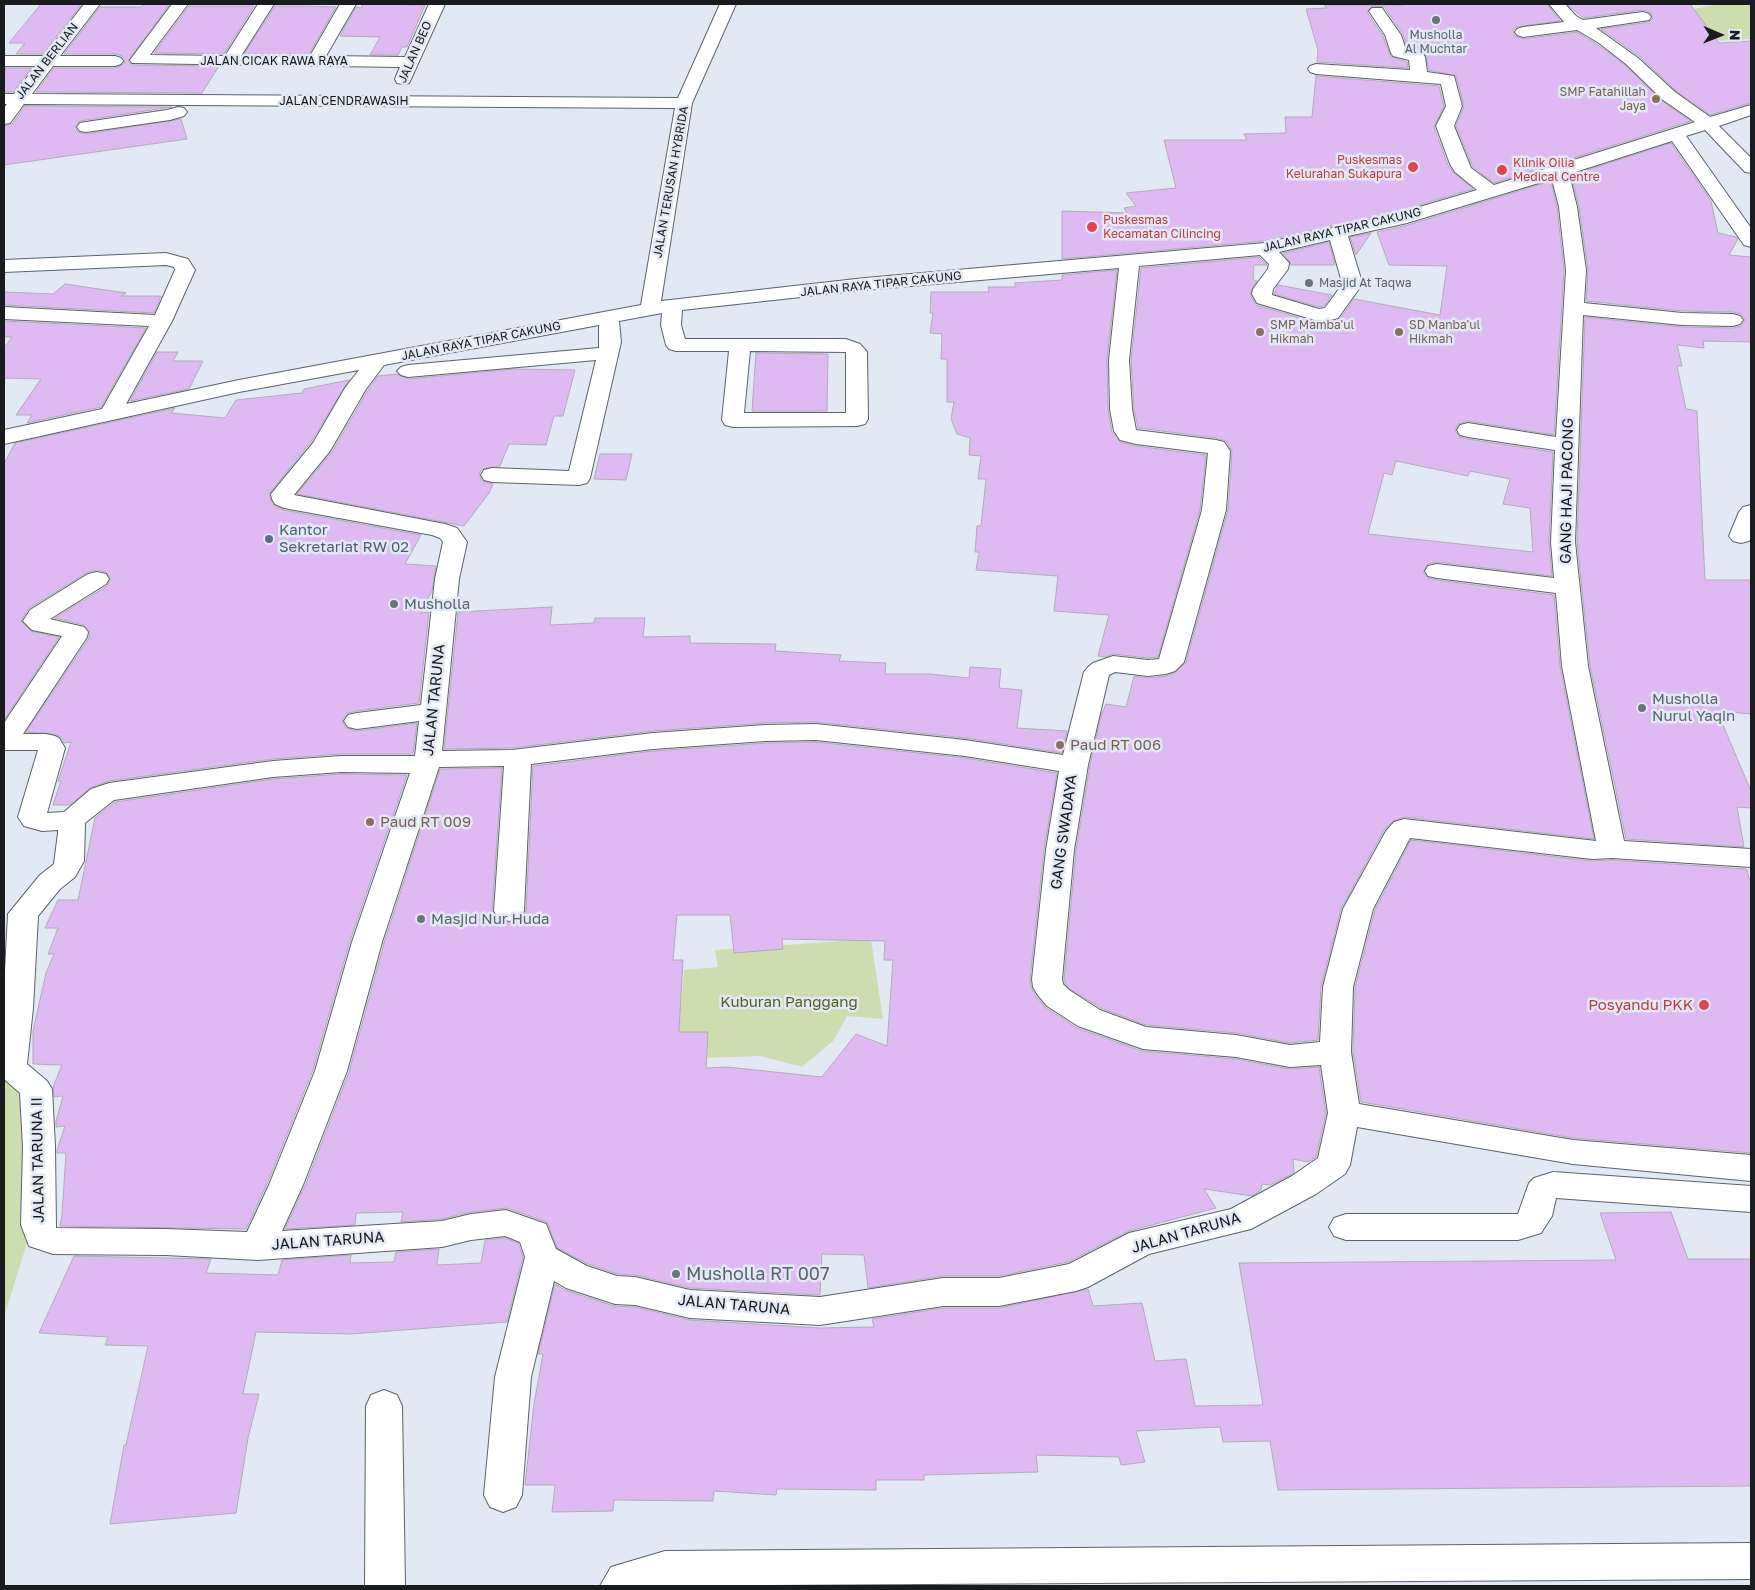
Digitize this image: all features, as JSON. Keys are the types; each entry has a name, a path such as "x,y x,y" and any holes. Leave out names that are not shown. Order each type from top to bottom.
{"street":[{"name":"JALAN BERLIAN","path":"4,119 11,99 48,61 92,4"},
{"name":"JALAN CICAK RAWA RAYA","path":"180,4 138,60 410,62"},
{"path":"230,61 266,4"},
{"path":"315,61 348,4"},
{"name":"JALAN BEO","path":"393,101 437,4"},
{"name":"JALAN TERUSAN HYBRIDA","path":"650,309 684,103 728,4"},
{"path":"1557,4 1563,13 1632,61 1669,96 1707,123 1751,168"},
{"path":"1377,11 1393,35 1399,53 1417,57 1419,76"},
{"path":"1523,32 1643,17"},
{"path":"4,61 115,61"},
{"path":"1316,68 1448,80 1454,106 1446,119 1445,126 1459,164 1464,172 1492,192"},
{"name":"JALAN CENDRAWASIH","path":"11,99 684,103"},
{"path":"115,123 127,100"},
{"path":"86,127 175,114 186,100"},
{"name":"JALAN RAYA TIPAR CAKUNG","path":"4,437 111,412 235,393 376,361 672,305 864,284 1265,249 1400,218 1492,192 1751,110"},
{"path":"1676,134 1751,241"},
{"name":"GANG HAJI PACONG","path":"1559,172 1568,207 1576,270 1566,445 1563,542 1575,666 1602,849"},
{"path":"1265,249 1280,263 1278,269 1263,289 1264,300 1318,315 1331,314 1351,286 1351,280 1337,233"},
{"path":"4,266 174,260 181,263 185,270 162,321 111,412"},
{"name":"GANG SWADAYA","path":"1129,262 1129,278 1119,360 1121,409 1125,431 1136,437 1216,447 1219,451 1214,510 1171,662 1166,666 1148,668 1114,664 1097,672 1074,765 1060,850 1047,979 1048,987 1058,998 1089,1018 1143,1038 1236,1046 1290,1056 1335,1052"},
{"path":"672,305 670,324 676,345 846,345 854,348 857,352 856,419 733,420 740,346"},
{"path":"1574,308 1682,319 1733,320"},
{"path":"4,313 162,321"},
{"path":"492,475 579,478 611,342 609,317"},
{"path":"407,371 608,353"},
{"name":"JALAN TARUNA","path":"376,361 356,388 322,446 282,494 283,499 292,503 437,529 449,533 455,542 447,579 427,762 367,942 331,1071 286,1185 258,1246 442,1234 471,1227 506,1223 534,1233 542,1257 578,1278 615,1290 635,1291 690,1304 820,1312 944,1292 999,1292 1076,1277 1141,1243 1240,1220 1304,1185 1334,1165 1344,1113"},
{"path":"4,419 57,425"},
{"path":"1468,430 1566,445"},
{"path":"1741,536 1751,512"},
{"path":"1437,572 1567,587"},
{"path":"4,742 74,636 75,632 35,622 39,615 79,588 97,579"},
{"path":"357,722 380,717 432,712"},
{"path":"4,742 46,742 52,748 32,817 34,820 42,822 71,820 101,795 109,792 273,769 341,764 518,757 653,741 765,732 816,732 965,748 1074,765"},
{"path":"509,911 518,757"},
{"name":"JALAN TARUNA II","path":"71,820 70,862 65,870 50,882 23,914 18,1008 11,1068 36,1089 39,1147 38,1225 41,1237 53,1240 258,1246"},
{"path":"1751,858 1602,849 1404,828 1400,831 1358,909 1338,987 1335,1052 1344,1113 1573,1152 1751,1168"},
{"path":"1346,1227 1518,1227 1529,1224 1535,1216 1541,1192 1546,1187 1554,1185 1751,1199"},
{"path":"503,1495 513,1377 542,1257"},
{"path":"384,1406 385,1586"},
{"path":"620,1586 626,1580 665,1568 1751,1561"}],"green space":[{"path":"1720,4 1751,4 1751,39 1689,42 1655,16"},
{"name":"Kuburan Panggang","path":"871,939 883,1019 847,1016 834,1040 802,1067 760,1056 677,1059 684,970 718,967 715,950"},
{"path":"4,1077 29,1096 30,1233 4,1317"}],"building":[{"path":"41,4 82,4 43,54 16,54 25,43 9,43"},
{"path":"144,4 170,4 128,61 132,65 219,66 202,93 36,92 54,68 115,68 123,65 125,60 122,56 116,54 64,54 100,7 141,7"},
{"path":"363,4 425,5 407,47 402,47 398,55 370,55 380,37 340,36 356,7 361,8"},
{"path":"1401,4 1547,4 1560,21 1516,27 1513,31 1515,36 1523,39 1577,32 1625,65 1662,101 1691,121 1494,183 1473,167 1456,126 1464,106 1456,76 1429,70 1425,53 1407,48 1403,34 1384,7 1372,6 1367,12 1383,36 1391,57 1407,62 1408,68 1317,62 1318,50 1306,9 1327,8 1324,5 1403,5"},
{"path":"1567,4 1690,4 1719,43 1751,41 1751,103 1710,115 1676,91 1639,56 1601,29 1649,22 1653,18 1650,12 1643,10 1583,18"},
{"path":"189,6 254,6 224,54 154,53"},
{"path":"275,6 336,7 309,54 244,54"},
{"path":"5,68 32,68 13,92 4,92"},
{"path":"1316,76 1439,86 1444,106 1434,127 1448,165 1454,173 1473,189 1396,212 1265,241 1062,259 1062,211 1127,213 1124,208 1136,206 1126,193 1176,188 1164,140 1247,140 1244,134 1286,133 1285,117 1312,117"},
{"path":"25,106 172,107 80,121 75,127 78,132 86,134 181,119 187,139 4,165 4,126 12,124"},
{"path":"1671,143 1711,201 1718,233 1738,239 1729,255 1751,257 1751,342 1703,341 1704,348 1677,345 1682,366 1677,366 1686,409 1697,411 1705,580 1751,580 1751,714 1717,711 1751,791 1751,808 1737,807 1744,847 1626,839 1590,666 1577,542 1585,317 1682,327 1733,328 1741,326 1745,320 1741,314 1733,312 1682,311 1586,301 1588,270 1579,207 1571,175"},
{"path":"1551,181 1557,207 1564,270 1554,435 1468,421 1458,424 1455,431 1460,437 1468,439 1553,452 1549,542 1552,576 1437,562 1428,564 1423,572 1428,578 1437,580 1554,595 1560,666 1594,839 1404,817 1393,821 1384,830 1341,909 1321,987 1318,1040 1290,1043 1236,1033 1146,1025 1101,1008 1070,989 1065,983 1076,850 1090,765 1101,716 1106,704 1126,707 1134,676 1148,678 1167,676 1176,672 1186,662 1228,510 1232,451 1226,441 1216,438 1138,428 1134,409 1131,360 1141,268 1259,257 1267,265 1254,265 1253,280 1257,281 1250,294 1256,305 1318,323 1339,320 1354,299 1440,315 1447,266 1389,265 1377,232 1408,225","holes":["1396,461 1468,476 1470,471 1510,479 1503,504 1530,508 1533,552 1368,534 1384,473 1392,475"]},
{"path":"1371,233 1356,255 1350,237"},
{"path":"1329,242 1335,265 1291,265 1283,253"},
{"path":"1117,270 1107,360 1108,409 1112,432 1120,442 1136,446 1206,455 1200,510 1158,657 1148,658 1113,654 1105,657 1098,656 1109,615 1054,611 1058,576 976,570 979,552 975,552 977,526 981,526 986,479 978,479 981,456 969,455 970,438 957,434 951,419 954,402 947,402 947,359 941,359 942,334 930,333 933,313 930,313 931,292 989,292 988,287 1016,287 1014,283 1062,280 1062,275"},
{"path":"65,284 126,293 121,296 161,296 154,313 4,305 4,292 53,294"},
{"path":"1278,285 1332,295 1324,306 1319,307 1274,294"},
{"path":"4,321 146,328 101,407 27,423 32,415 16,415 41,379 4,378 4,348 12,337 4,337"},
{"path":"157,352 178,352 173,361 203,361 189,389 130,401"},
{"path":"756,353 828,354 827,411 752,411"},
{"path":"514,369 575,370 563,416 554,416 546,445 509,444 500,466 482,469 479,474 482,481 493,484 489,493 464,526 297,494 332,452 378,376 397,374 408,379"},
{"path":"349,380 311,442 269,494 273,505 284,510 421,535 405,564 436,566 432,591 421,613 429,612 419,703 357,711 348,713 342,720 346,728 357,731 417,723 413,754 341,754 273,759 109,781 90,788 70,805 53,805 61,781 58,781 71,742 64,743 61,737 55,734 26,732 89,638 90,632 84,625 55,618 107,586 111,578 106,572 97,570 88,572 28,609 21,621 31,631 59,637 4,720 4,464 15,443 175,408 171,413 225,418 236,400 302,393 304,389"},
{"path":"600,454 632,454 626,480 594,479"},
{"path":"552,607 550,625 594,623 595,618 645,618 643,637 690,636 690,643 776,644 775,651 841,655 839,661 886,663 885,674 929,674 969,678 970,667 1001,669 999,688 1022,690 1017,728 1067,731 1062,753 965,738 816,722 765,723 653,731 512,748 444,749 458,612"},
{"path":"816,742 965,758 1057,773 1044,850 1030,979 1035,995 1046,1008 1077,1028 1142,1051 1236,1059 1290,1069 1319,1067 1326,1113 1316,1157 1308,1162 1293,1159 1294,1173 1271,1185 1262,1184 1261,1190 1252,1196 1204,1189 1216,1208 1129,1231 1068,1262 999,1276 943,1276 868,1288 864,1255 822,1254 820,1295 690,1288 635,1275 617,1274 588,1264 557,1248 547,1222 507,1208 471,1212 442,1219 401,1222 403,1212 356,1213 355,1225 285,1229 305,1186 349,1072 384,943 440,769 502,768 492,911 498,920 510,923 520,920 526,911 533,766 653,751 765,743","holes":["677,915 730,915 734,953 783,949 782,939 885,941 884,960 893,960 887,1046 856,1034 822,1077 727,1067 706,1068 708,1032 679,1032 683,960 673,960"]},
{"path":"341,774 407,775 350,941 313,1070 267,1184 246,1229 60,1226 66,1153 57,1153 57,1150 65,1126 56,1127 63,1096 54,1097 53,1087 62,1065 33,1064 33,1031 46,973 54,954 48,954 58,928 45,928 58,900 78,900 95,818 115,802 273,779"},
{"path":"1411,840 1592,861 1612,860 1747,869 1749,879 1751,879 1751,1153 1573,1138 1361,1102 1353,1052 1355,987 1375,910"},
{"path":"1671,1212 1688,1259 1751,1259 1751,1486 1278,1490 1270,1441 1223,1442 1220,1427 1136,1431 1145,1462 1121,1465 1119,1457 1036,1455 1038,1472 924,1475 924,1480 876,1480 876,1490 777,1489 776,1495 714,1491 713,1501 614,1500 613,1511 552,1512 555,1485 525,1485 534,1404 543,1354 538,1354 555,1284 565,1290 614,1306 635,1307 690,1320 820,1328 874,1327 872,1319 943,1308 999,1308 1088,1289 1093,1306 1142,1303 1155,1361 1186,1359 1195,1406 1263,1405 1239,1263 1616,1260 1600,1213"},
{"path":"505,1238 518,1243 523,1257 507,1322 351,1334 256,1332 243,1394 259,1394 248,1438 236,1513 110,1524 124,1445 126,1445 148,1346 105,1345 108,1337 39,1333 74,1256 211,1259 206,1273 278,1275 282,1260 351,1255 350,1263 394,1262 396,1252 439,1249 437,1265 481,1263 485,1240"}],"place":[{"name":"Musholla Al Muchtar","path":"1436,20"},
{"name":"SMP Fatahillah Jaya","path":"1656,99"},
{"name":"Puskesmas Kelurahan Sukapura","path":"1413,167"},
{"name":"Klinik Oilia Medical Centre","path":"1502,170"},
{"name":"Puskesmas Kecamatan Cilincing","path":"1092,227"},
{"name":"Masjid At Taqwa","path":"1309,283"},
{"name":"SMP Mamba'ul Hikmah","path":"1260,332"},
{"name":"SD Manba'ul Hikmah","path":"1399,332"},
{"name":"Kantor Sekretariat RW 02","path":"269,539"},
{"name":"Musholla","path":"394,604"},
{"name":"Musholla Nurul Yaqin","path":"1642,708"},
{"name":"Paud RT 006","path":"1060,745"},
{"name":"Paud RT 009","path":"370,822"},
{"name":"Masjid Nur Huda","path":"421,919"},
{"name":"Posyandu PKK","path":"1704,1005"},
{"name":"Musholla RT 007","path":"676,1274"}]}
